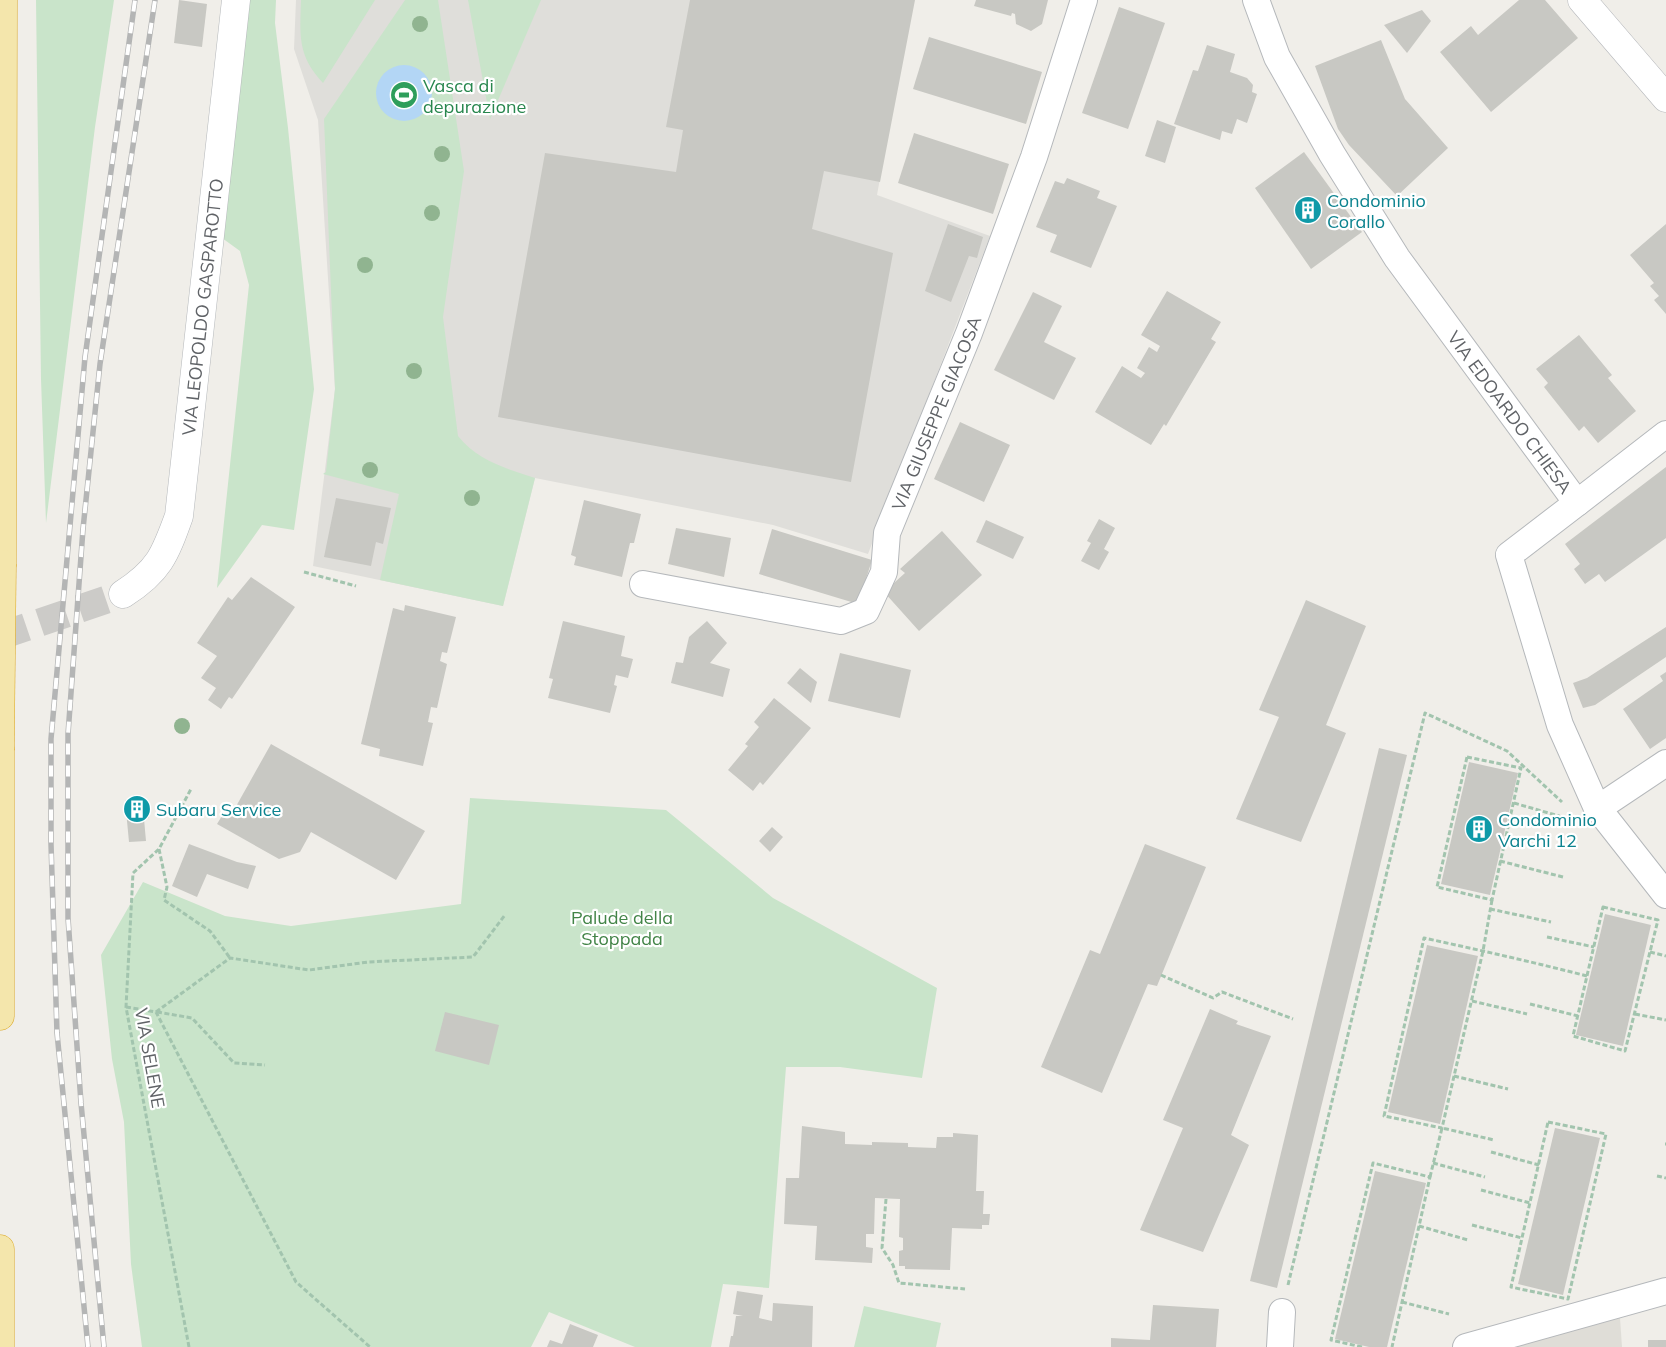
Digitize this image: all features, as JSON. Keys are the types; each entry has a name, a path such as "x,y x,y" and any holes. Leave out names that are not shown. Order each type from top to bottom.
{"highway":[{"path":"0,1016 3,0"},
{"path":"0,1250 0,1347"}],"street":[{"name":"VIA LEOPOLDO GASPAROTTO","path":"122,594 144,580 160,563 179,516 236,0"},
{"name":"VIA GIUSEPPE GIACOSA","path":"643,584 841,621 866,612 884,572 888,533 969,333 1034,157 1084,0"},
{"name":"VIA EDOARDO CHIESA","path":"1256,0 1277,57 1327,147 1387,242 1577,503 1510,555 1560,726 1597,809 1666,895"},
{"path":"1582,0 1666,98"},
{"path":"1577,503 1666,434"},
{"path":"1597,809 1666,763"},
{"path":"1466,1347 1666,1291"},
{"path":"1280,1347 1282,1312"}],"path":[{"path":"304,572 356,586"},
{"path":"1282,1312 1425,712 1507,751 1569,807"},
{"path":"1392,1347 1472,1001 1521,768 1467,757 1437,887 1492,900"},
{"name":"VIA SELENE","path":"190,1347 126,1007 133,873 159,848 191,789"},
{"path":"1514,803 1559,816 1576,827"},
{"path":"159,848 168,888 164,900 210,932 230,958 309,970 368,962 473,957 505,914"},
{"path":"1500,861 1563,877"},
{"path":"1603,907 1658,920 1625,1050 1573,1036 1594,947 1603,907"},
{"path":"1490,909 1551,922"},
{"path":"1547,937 1594,947"},
{"path":"1494,1140 1384,1116 1424,938 1587,976"},
{"path":"1650,952 1666,956"},
{"path":"156,1012 230,958"},
{"path":"1161,975 1213,998 1222,992 1294,1019"},
{"path":"1472,1001 1527,1014"},
{"path":"1530,1004 1578,1016"},
{"path":"126,1007 192,1018 234,1063 265,1065"},
{"path":"156,1012 296,1282 370,1347"},
{"path":"1635,1014 1666,1020"},
{"path":"1454,1076 1508,1089"},
{"path":"1548,1122 1606,1134 1568,1299 1511,1287 1530,1204 1548,1122"},
{"path":"1491,1152 1539,1164"},
{"path":"1434,1163 1484,1177"},
{"path":"1362,1347 1331,1340 1373,1164 1430,1177"},
{"path":"1657,1176 1666,1178"},
{"path":"1481,1190 1530,1204"},
{"path":"886,1199 882,1248 892,1265 898,1283 965,1289"},
{"path":"1472,1225 1522,1238"},
{"path":"1419,1226 1468,1240"},
{"path":"1402,1302 1449,1314"}],"shaded area":[{"path":"296,0 912,0 877,195 990,236 868,554 773,525 535,478 503,606 313,566 335,389 318,120 294,49"},
{"path":"1620,1318 1622,1347 1512,1347"}],"green space":[{"path":"36,0 114,0 95,127 46,523 41,379"},
{"path":"250,0 276,0 275,23 288,128 314,389 294,530 262,525 217,588 249,285 240,251 222,238"},
{"path":"301,0 375,0 323,83 308,63 304,54 300,24"},
{"path":"405,0 438,0 464,171 443,317 458,436 483,458 535,478 503,606 380,580 399,494 323,474 326,472 335,389 324,119"},
{"path":"468,0 541,0 490,119"},
{"name":"Palude della Stoppada","path":"470,798 666,810 773,898 937,988 922,1078 840,1067 786,1067 769,1288 723,1284 711,1347 635,1347 549,1312 531,1347 142,1347 131,1264 124,1122 112,1059 101,955 143,882 225,916 291,926 461,904"},
{"path":"864,1306 941,1323 936,1347 854,1347"}],"water":[{"name":"Vasca di depurazione","path":"399,65 409,65 424,73 430,82 432,93 430,104 424,113 409,121 399,121 388,116 381,109 376,98 376,88 381,77 388,70"}],"building":[{"path":"179,0 207,4 202,47 174,43"},
{"path":"690,0 915,0 880,182 824,171 812,229 893,253 851,482 498,417 545,153 676,172 683,130 666,127"},
{"path":"976,0 1048,0 1042,24 1031,31 1016,24 1015,14 1012,13 1011,16 974,6"},
{"path":"1519,0 1545,0 1578,38 1491,112 1440,52 1471,26 1478,35"},
{"path":"1119,7 1165,23 1128,129 1082,113"},
{"path":"1422,10 1431,21 1407,53 1384,25"},
{"path":"929,37 1042,72 1026,124 913,89"},
{"path":"1381,40 1405,99 1448,148 1397,196 1349,145 1338,129 1315,66"},
{"path":"1207,45 1235,54 1230,72 1247,78 1253,85 1252,92 1257,94 1247,123 1237,119 1232,134 1222,131 1220,140 1174,124 1193,70 1198,71"},
{"path":"1157,120 1176,127 1165,163 1145,156"},
{"path":"914,133 1009,164 993,214 898,183"},
{"name":"Condominio Corallo","path":"1304,152 1362,232 1311,269 1255,188"},
{"path":"1067,178 1100,191 1097,198 1117,206 1091,268 1050,252 1057,235 1036,227 1055,181 1064,184"},
{"path":"948,224 983,237 977,258 969,256 951,302 925,291"},
{"path":"1666,224 1666,314 1654,300 1659,296 1650,286 1654,283 1630,255"},
{"path":"1167,291 1221,322 1211,339 1216,342 1166,426 1164,424 1151,445 1095,412 1122,366 1141,378 1145,373 1137,368 1149,347 1157,352 1160,346 1141,335"},
{"path":"1033,292 1062,306 1044,342 1076,358 1054,400 994,370"},
{"path":"1579,335 1612,375 1608,378 1636,411 1598,443 1584,426 1579,431 1544,387 1548,383 1536,369"},
{"path":"960,422 1010,445 984,502 934,479"},
{"path":"1666,467 1666,538 1605,582 1599,574 1585,584 1574,569 1580,564 1565,544"},
{"path":"336,498 391,508 383,544 376,542 371,566 324,557"},
{"path":"584,500 641,514 634,543 630,543 622,577 574,565 576,557 571,555"},
{"path":"1099,519 1115,528 1104,549 1109,552 1099,570 1081,561 1091,543 1087,541"},
{"path":"986,520 1024,537 1013,559 976,542"},
{"path":"676,528 731,538 724,577 668,564"},
{"path":"772,529 872,560 858,604 759,574"},
{"path":"942,531 982,575 919,631 884,592 905,573 900,569"},
{"path":"251,577 295,607 232,699 229,697 221,709 208,700 216,688 201,678 217,656 197,643 228,597 232,600"},
{"path":"1306,600 1366,626 1326,725 1346,733 1301,842 1236,819 1279,717 1259,710"},
{"path":"405,605 456,617 447,653 442,652 440,661 447,664 437,708 431,707 428,722 433,723 423,766 379,756 380,749 361,744 393,608 404,611"},
{"path":"563,621 625,636 621,656 633,659 628,678 616,675 614,685 617,686 610,713 548,698 553,679 549,678"},
{"path":"707,621 727,643 710,663 730,669 723,697 671,683 676,662 683,663 689,637"},
{"path":"1666,627 1666,657 1595,705 1583,708 1573,683 1587,678"},
{"path":"840,653 911,670 900,718 828,701"},
{"path":"800,668 817,682 811,703 787,683"},
{"path":"1666,672 1666,738 1650,749 1623,709 1663,681 1660,676"},
{"path":"774,698 811,728 763,785 760,782 753,791 728,770 748,746 745,744 759,727 754,722"},
{"path":"271,744 425,831 396,880 311,832 300,852 279,859 217,824 228,806 234,810"},
{"path":"1379,748 1407,755 1277,1288 1250,1281"},
{"name":"Condominio Varchi 12","path":"1469,762 1518,773 1490,895 1441,884"},
{"path":"146,798 149,818 144,819 146,841 129,842 125,800"},
{"path":"772,827 783,837 770,852 759,841"},
{"path":"189,844 237,862 256,866 248,889 207,874 197,897 172,886"},
{"path":"1145,844 1206,867 1157,986 1148,984 1102,1093 1041,1067 1090,950 1100,954"},
{"path":"1605,914 1651,925 1623,1046 1576,1035"},
{"path":"1427,945 1478,956 1440,1124 1388,1112"},
{"path":"1210,1009 1238,1021 1236,1024 1271,1036 1231,1135 1249,1145 1203,1252 1140,1230 1183,1128 1163,1120"},
{"path":"445,1012 499,1025 489,1065 435,1051"},
{"path":"802,1126 845,1132 845,1144 872,1145 872,1142 908,1143 908,1147 936,1148 937,1137 953,1137 953,1133 978,1135 976,1191 984,1191 983,1214 990,1214 989,1225 982,1225 982,1229 952,1228 950,1270 905,1269 905,1266 899,1266 899,1251 903,1250 903,1238 899,1237 900,1199 875,1198 874,1234 866,1234 866,1247 873,1248 872,1263 815,1260 817,1226 784,1224 786,1178 799,1178"},
{"path":"1555,1128 1600,1138 1563,1295 1518,1284"},
{"path":"1375,1171 1426,1183 1387,1347 1369,1347 1335,1339"},
{"path":"737,1291 763,1295 759,1318 772,1321 773,1303 813,1306 812,1347 729,1347 736,1316 743,1316 733,1314"},
{"path":"1153,1305 1219,1309 1216,1347 1111,1347 1111,1338 1150,1340"},
{"path":"570,1324 598,1335 593,1347 547,1347 550,1340 562,1344"},
{"path":"1648,1340 1666,1340 1666,1347 1648,1347"}],"tunnel":[{"path":"0,636 123,594"}],"railway":[{"path":"88,1347 57,1033 51,844 51,739 85,357 135,0"},
{"path":"104,1347 81,1103 68,918 68,734 83,529 100,364 155,0"}],"place":[{"name":"Vasca di depurazione","path":"404,95"},
{"name":"Condominio Corallo","path":"1308,210"},
{"name":"Subaru Service","path":"137,809"},
{"name":"Condominio Varchi 12","path":"1479,829"}]}
